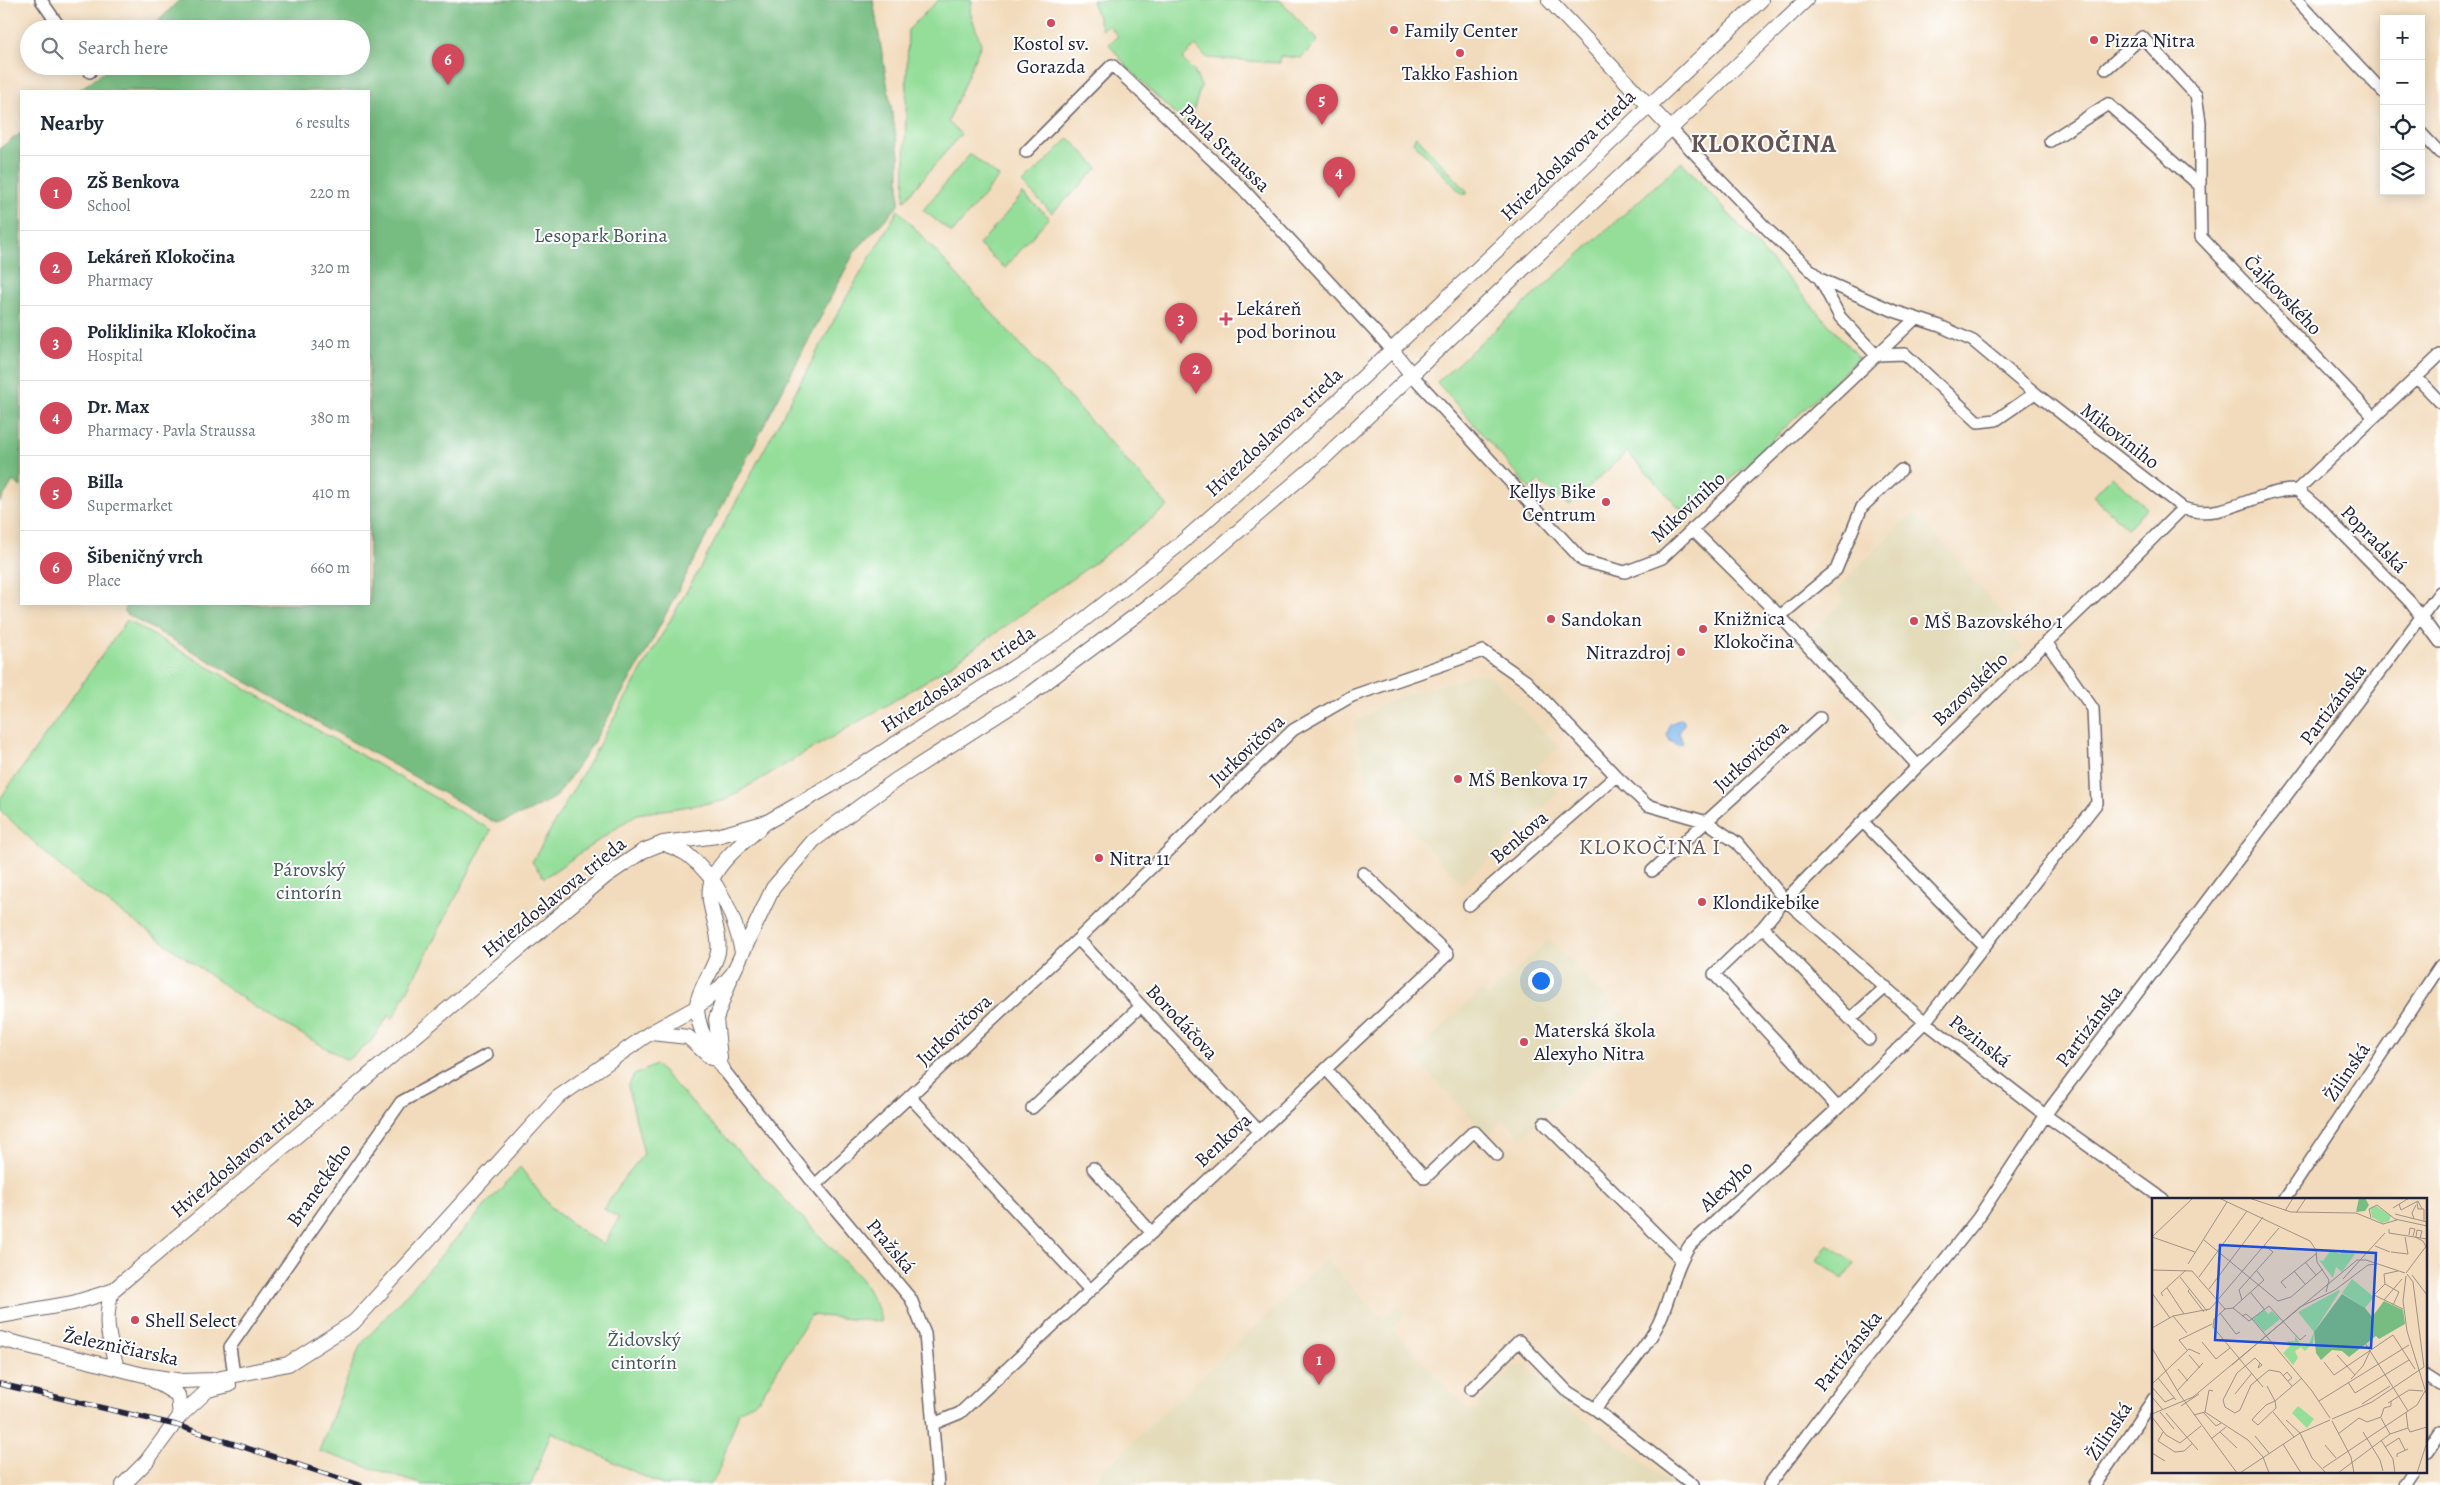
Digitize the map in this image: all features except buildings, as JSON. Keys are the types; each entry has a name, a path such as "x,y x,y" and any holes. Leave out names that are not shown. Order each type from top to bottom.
{"street":[{"path":"41,0 55,20"},
{"path":"1549,0 1670,128"},
{"name":"Hviezdoslavova trieda","path":"112,1291 606,876 643,851 663,843 717,836 767,822 830,786 1067,633 1210,518 1392,350 1761,0"},
{"path":"723,1069 717,1046 716,1020 733,973 773,888 814,840 896,780 1029,695 1166,592 1324,458 1806,0"},
{"path":"2297,0 2380,89"},
{"name":"Čajkovského","path":"2106,69 2142,37 2196,95 2200,122 2201,237 2374,417"},
{"name":"Pavla Straussa","path":"1026,152 1112,65 1242,188 1392,350"},
{"path":"2050,141 2108,104 2200,186"},
{"name":"Mikovíniho","path":"1670,128 1768,230 1820,279 1840,316 1876,355"},
{"path":"2425,137 2440,154"},
{"name":"Mikovíniho","path":"1820,279 1940,326 1973,341 2035,393 2184,508"},
{"name":"Mikovíniho","path":"1411,374 1583,561 1625,572 1662,558 1916,318"},
{"path":"1392,350 1411,374"},
{"path":"1876,355 1904,354 1978,422 1996,420 2035,393"},
{"path":"2184,508 2200,512 2214,512 2269,492 2297,490 2440,356"},
{"path":"2416,378 2440,402"},
{"path":"1780,616 1836,570 1862,507 1901,470"},
{"name":"Popradská","path":"2297,490 2410,602 2420,618 2440,642"},
{"name":"Bazovského","path":"1838,1108 1714,974 1918,766 2184,508"},
{"path":"1692,529 1780,616 1918,766"},
{"name":"Partizánska","path":"1769,1485 1840,1391 1978,1218 2045,1115 2440,592"},
{"name":"Alexyho","path":"1595,1409 1655,1330 1663,1314 1681,1258 1690,1245 1838,1108 1925,1022 2097,803 2093,709 2046,642"},
{"name":"Jurkovičova","path":"815,1185 1078,938 1293,730 1352,696 1483,651 1526,681 1616,776 1647,805 1707,822 1737,843 1785,900"},
{"name":"Jurkovičova","path":"1652,871 1820,718"},
{"name":"Benkova","path":"1470,905 1616,776"},
{"path":"723,1069 702,1034 697,1007 718,952 717,926 710,896 712,881 722,864 767,822"},
{"path":"1862,822 1984,946"},
{"path":"663,843 688,855 712,881 724,899 737,926 742,952"},
{"name":"Benkova","path":"934,1424 960,1414 1448,954 1363,873"},
{"name":"Pezinská","path":"1785,900 1925,1022 2045,1115 2162,1198"},
{"path":"1762,927 1869,1040"},
{"name":"Borodáčova","path":"1078,938 1259,1131"},
{"name":"Žilinská","path":"2286,1198 2440,966"},
{"path":"123,1485 146,1462 176,1426 180,1416 208,1390 258,1378 288,1364 354,1322 558,1098 650,1034 697,1007 719,989 733,973"},
{"path":"1850,1019 1886,987"},
{"path":"1032,1108 1141,1006"},
{"path":"650,1034 671,1034 688,1037 723,1069"},
{"name":"Braneckého","path":"234,1375 230,1348 401,1102 487,1055"},
{"name":"Pražská","path":"723,1069 815,1185 911,1299 925,1334 938,1485"},
{"path":"1326,1069 1425,1178 1474,1132 1497,1155"},
{"path":"910,1097 1090,1290"},
{"path":"1544,1123 1681,1258"},
{"path":"1093,1168 1152,1233"},
{"path":"112,1291 107,1310 107,1332 117,1368"},
{"name":"Železničiarska","path":"0,1316 73,1303 112,1291"},
{"name":"Železničiarska","path":"0,1339 144,1375 182,1381 212,1380 234,1375"},
{"path":"1471,1389 1519,1342 1568,1392 1595,1409 1693,1485"},
{"path":"234,1375 288,1364"},
{"path":"144,1375 178,1395 180,1416"},
{"path":"2428,1377 2440,1385"},
{"name":"Žilinská","path":"2095,1485 2152,1401"},
{"path":"2428,1449 2440,1431"},
{"path":"2404,1485 2412,1472"}],"shaded area":[{"name":"MŠ Bazovského 1","path":"1915,514 1967,569 1965,572 2008,618 2002,624 2023,648 1939,726 1920,707 1898,724 1810,633 1845,599 1837,590 1850,575 1907,518"},
{"name":"MŠ Benkova 17","path":"1478,674 1492,677 1559,747 1537,767 1545,773 1559,792 1462,884 1368,785 1354,723 1389,700"},
{"name":"Materská škola Alexyho Nitra","path":"1549,940 1637,1029 1521,1138 1504,1120 1488,1135 1412,1056 1481,990 1488,996"},
{"path":"1326,1259 1383,1319 1398,1304 1406,1313 1391,1328 1469,1411 1478,1410 1479,1402 1514,1368 1527,1365 1567,1407 1673,1485 1088,1485"}],"green space":[{"name":"Lesopark Borina","path":"179,0 873,0 899,154 899,205 855,251 645,654 590,748 557,796 528,812 496,823 125,613 125,605 370,605 370,90 79,90 99,75 370,75 370,20 160,20"},
{"path":"938,0 972,0 970,12 981,44 948,122 961,134 904,201 908,30"},
{"path":"1092,0 1280,0 1318,41 1301,58 1280,56 1280,63 1207,58 1195,46 1182,59 1194,71 1201,86 1189,126 1137,77 1109,44 1118,36 1108,25 1102,30"},
{"path":"20,134 20,486 13,481 0,502 0,148"},
{"path":"1416,136 1467,191 1467,194 1462,194 1413,142"},
{"path":"1069,138 1098,168 1052,213 1023,184"},
{"path":"970,154 999,177 952,233 923,210"},
{"path":"1682,162 1859,358 1689,518 1627,452 1569,505 1539,482 1530,489 1437,382"},
{"path":"1023,194 1049,217 1005,268 979,245"},
{"path":"898,210 1168,506 1094,563 948,667 892,702 723,801 637,814 544,878 532,862 704,561 845,300"},
{"path":"2112,476 2147,508 2128,529 2093,496"},
{"name":"Párovský cintorín","path":"127,620 491,830 393,1018 389,1015 371,1041 347,1060 256,1008 69,875 0,810 0,799"},
{"name":"Židovský cintorín","path":"656,1065 862,1280 879,1311 881,1322 811,1315 760,1398 739,1412 717,1475 709,1485 662,1485 551,1432 531,1485 423,1485 319,1451 360,1346 520,1167 552,1209 588,1236 604,1244 619,1218 604,1209 624,1178 644,1154 628,1086 634,1075"},
{"path":"1828,1244 1854,1263 1843,1279 1817,1260"}],"water":[{"path":"1681,719 1684,721 1684,725 1679,733 1683,743 1678,745 1670,741 1667,735 1670,724"}],"railway":[{"path":"0,1384 176,1425 360,1485"}],"place":[{"name":"Kostol sv. Gorazda","path":"1051,23"},
{"name":"Family Center","path":"1394,30"},
{"name":"Pizza Nitra","path":"2094,40"},
{"name":"Takko Fashion","path":"1460,53"},
{"name":"Šibeničný vrch","path":"448,85"},
{"name":"Billa","path":"1322,125"},
{"name":"Dr. Max","path":"1339,198"},
{"name":"Lekáreň pod borinou","path":"1226,319"},
{"name":"Poliklinika Klokočina","path":"1181,344"},
{"name":"Lekáreň Klokočina","path":"1196,394"},
{"name":"Kellys Bike Centrum","path":"1606,502"},
{"name":"Sandokan","path":"1551,619"},
{"name":"MŠ Bazovského 1","path":"1914,621"},
{"name":"Knižnica Klokočina","path":"1703,629"},
{"name":"Nitrazdroj","path":"1681,652"},
{"name":"MŠ Benkova 17","path":"1458,779"},
{"name":"Nitra 11","path":"1099,858"},
{"name":"Klondikebike","path":"1702,902"},
{"name":"Materská škola Alexyho Nitra","path":"1524,1042"},
{"name":"Shell Select","path":"135,1320"},
{"name":"ZŠ Benkova","path":"1319,1385"}],"district":[{"name":"KLOKOČINA","path":"1764,144"},
{"name":"KLOKOČINA I","path":"1650,847"}]}
